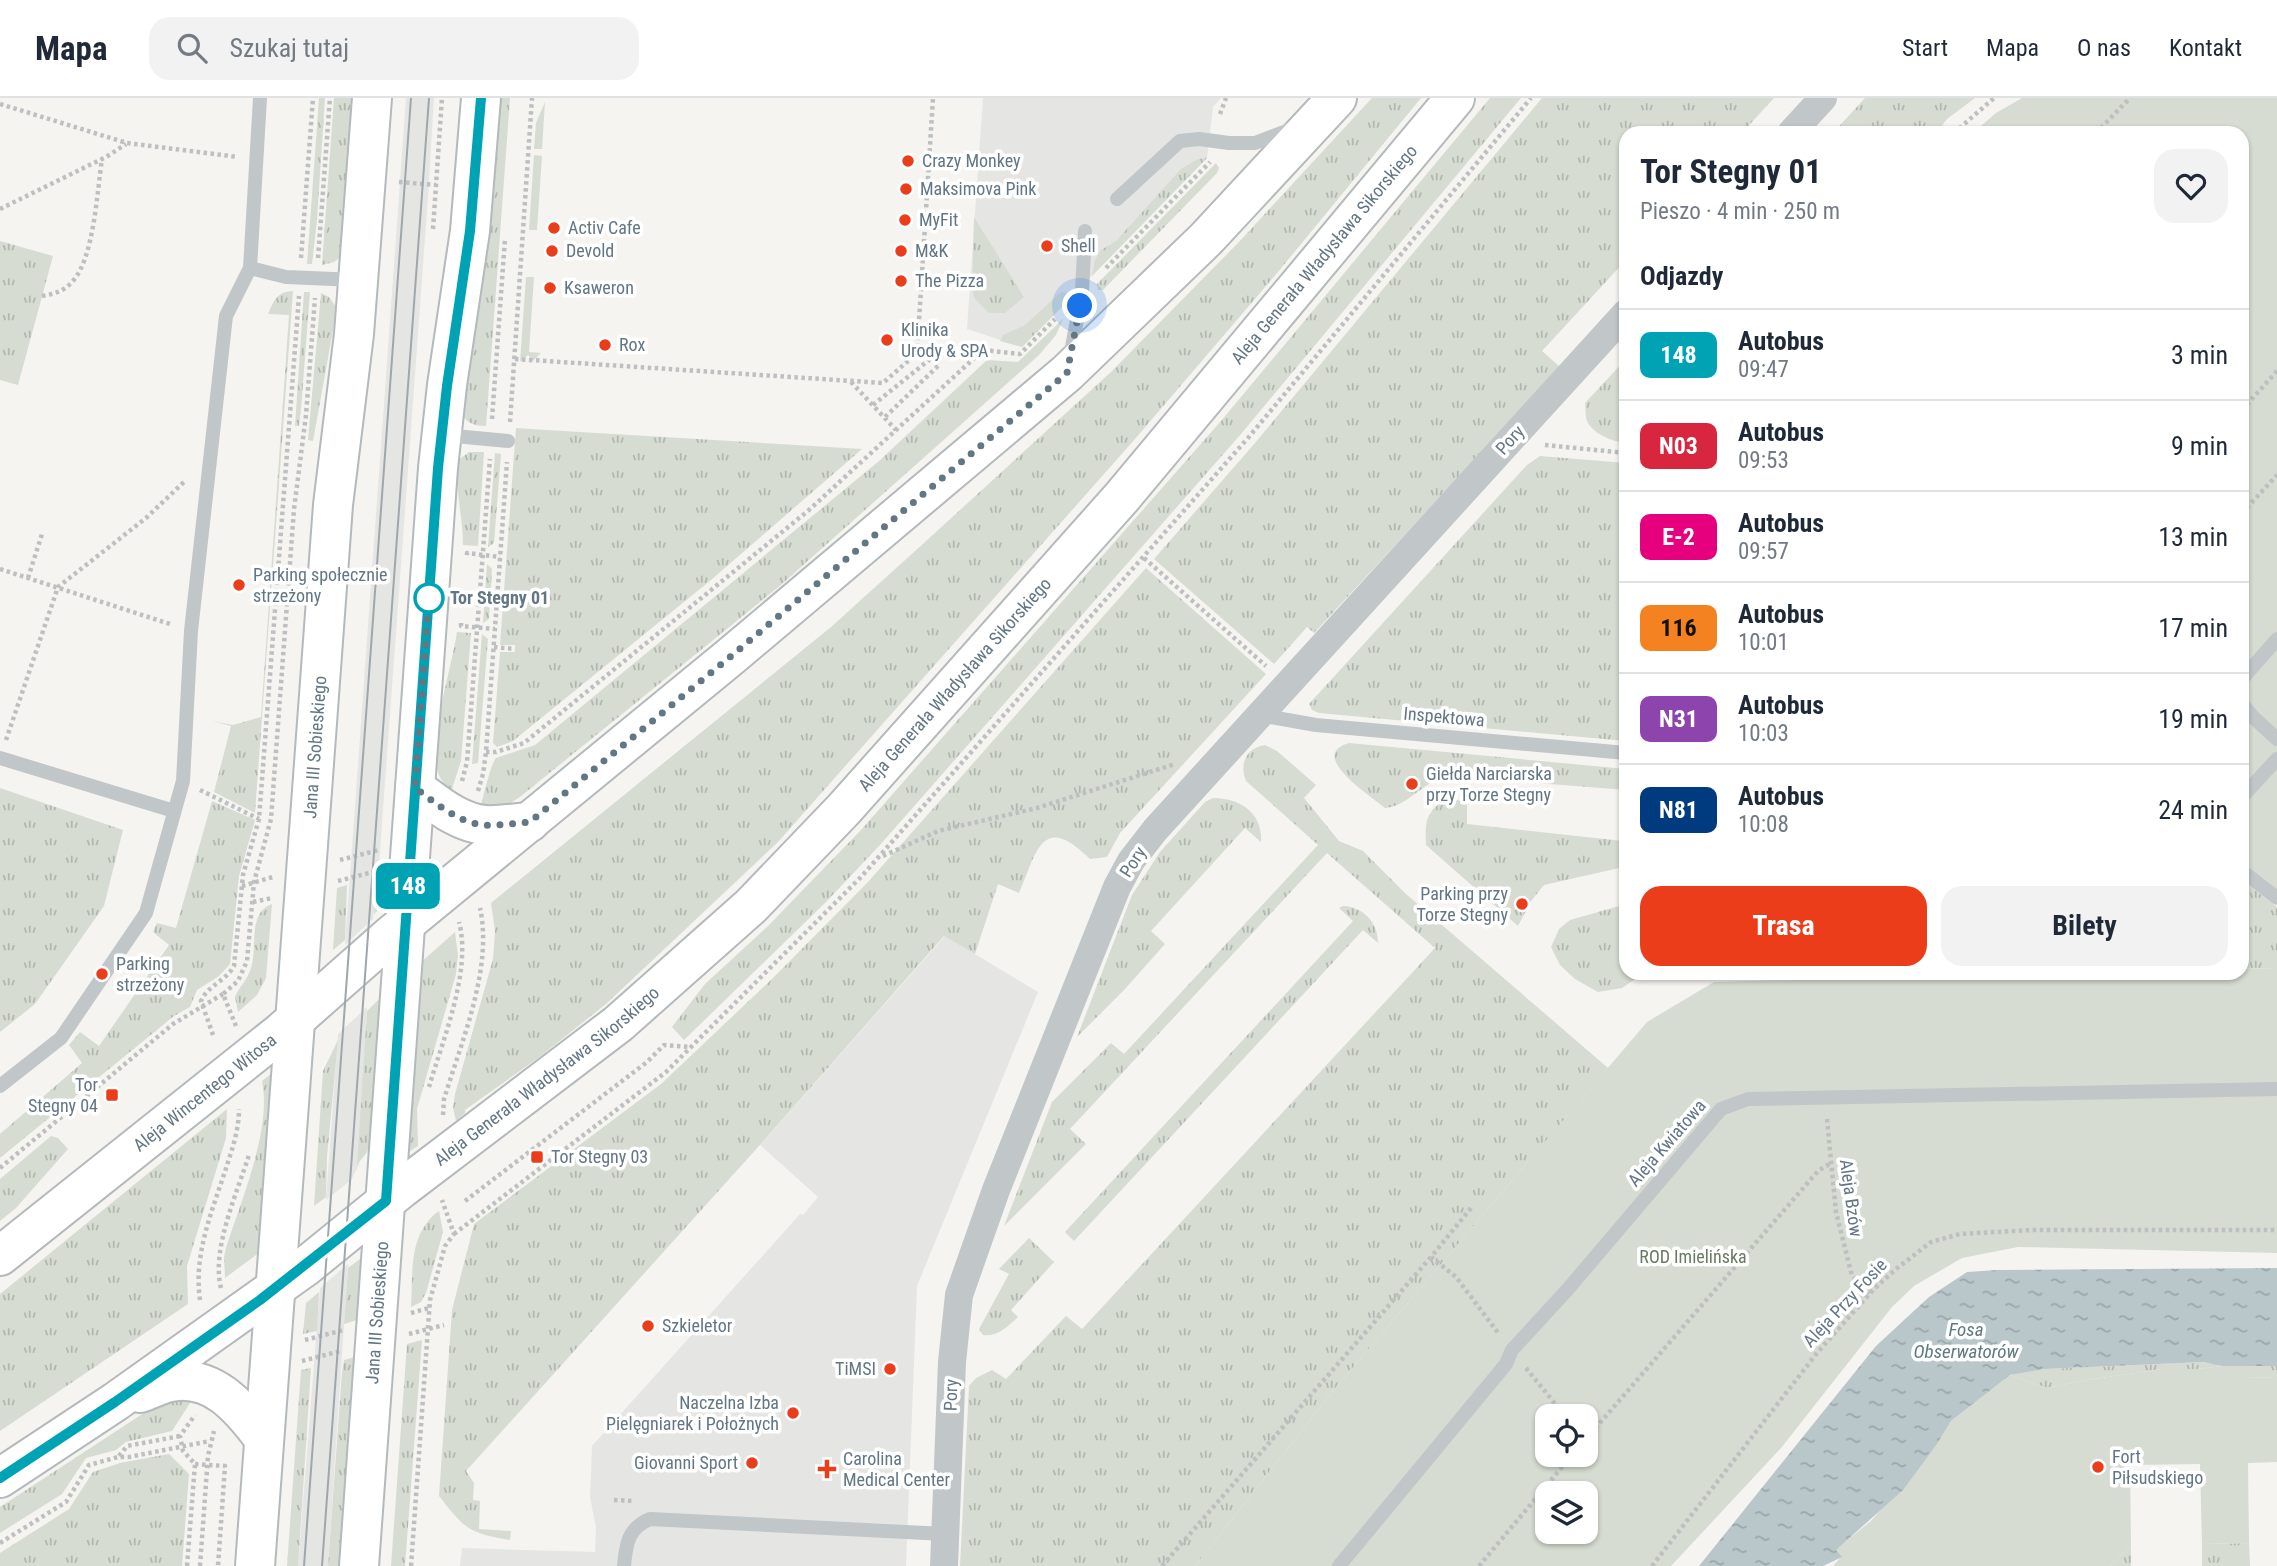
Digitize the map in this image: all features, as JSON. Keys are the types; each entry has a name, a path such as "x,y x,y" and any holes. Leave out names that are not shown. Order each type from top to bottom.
{"main road":[{"name":"Jana III Sobieskiego","path":"255,1566 333,505 359,280 372,98"},
{"name":"Jana III Sobieskiego","path":"359,1566 441,435 470,231 481,98"},
{"name":"Aleja Generała Władysława Sikorskiego","path":"386,1201 618,1024 711,943 791,866 1122,497 1455,98"},
{"path":"405,924 730,657 1067,373 1206,239 1328,108"},
{"path":"415,788 456,816 475,823 488,825 530,822"},
{"name":"Aleja Wincentego Witosa","path":"0,1256 295,1020 405,924"},
{"path":"0,1478 115,1402 275,1289 386,1201"},
{"path":"115,1402 168,1382 206,1385 238,1405 264,1439"}],"street":[{"path":"1797,126 1823,98"},
{"name":"Pory","path":"944,1566 956,1311 996,1190 1106,915 1131,861 1155,830 1619,321"}],"lane":[{"path":"0,1086 61,1038 146,913 183,781 191,631 226,316 250,268 260,98"},
{"path":"1116,200 1180,142 1199,139 1255,143 1328,108"},
{"path":"1067,373 1082,292 1084,231"},
{"path":"250,268 286,277 359,280"},
{"path":"441,435 508,441"},
{"path":"2249,671 2277,639"},
{"path":"2249,712 2277,739"},
{"name":"Inspektowa","path":"1259,715 1330,726 1619,752"},
{"path":"2,750 174,811"},
{"path":"2249,789 2277,759"},
{"path":"2249,876 2277,898"},
{"name":"Aleja Kwiatowa","path":"1339,1566 1506,1364 1512,1350 1568,1289 1720,1109 1748,1099 2277,1089"},
{"path":"624,1566 629,1537 641,1523 650,1519 945,1534"}],"path":[{"path":"301,263 313,98"},
{"path":"317,264 330,98"},
{"path":"515,359 883,383 917,353 933,98"},
{"path":"1220,114 1226,98"},
{"path":"411,1566 429,1308 445,1246 454,1234 666,1072 833,907 1144,558 1360,305 1531,98"},
{"path":"1962,126 1994,98"},
{"path":"2103,126 2130,98"},
{"path":"0,104 127,143 256,160"},
{"path":"0,209 102,159 127,143"},
{"path":"486,752 496,752 524,743 809,510 983,350 1020,354 1229,143"},
{"path":"42,296 66,288 74,281 85,261 102,159"},
{"path":"399,182 436,185"},
{"path":"458,792 467,762 506,234"},
{"path":"213,1035 201,1001 205,991 222,981 234,966 242,886 259,819 299,292"},
{"path":"0,1168 165,1030 223,994 238,981 245,969 249,954 254,882 271,819 294,509 306,415 315,292"},
{"path":"873,405 934,356 940,364 884,418"},
{"path":"2249,402 2277,371"},
{"path":"850,381 896,430"},
{"path":"2,750 58,587 146,518 185,481 213,444"},
{"path":"1540,445 1619,452"},
{"path":"2249,505 2277,475"},
{"path":"28,578 42,534"},
{"path":"466,566 467,553 500,556"},
{"path":"1144,558 1272,672"},
{"path":"0,569 191,631"},
{"path":"462,614 461,626 495,629"},
{"path":"494,648 515,649"},
{"path":"879,858 938,831 1037,808 1180,763"},
{"path":"183,781 259,819"},
{"path":"336,861 388,848"},
{"path":"334,882 383,869"},
{"path":"242,886 277,876"},
{"path":"253,902 276,897"},
{"path":"443,1124 444,1099 483,961 485,936 480,908"},
{"path":"428,1091 463,965 464,942 460,924"},
{"path":"223,994 233,1019"},
{"path":"465,1201 647,1062 664,1045 690,1047"},
{"path":"200,1300 197,1279 199,1254 237,1130 237,1097"},
{"name":"Aleja Bzów","path":"1825,1097 1836,1212 1852,1276 1870,1293"},
{"path":"220,1285 220,1246 251,1150"},
{"path":"1598,1425 1818,1171 1831,1163"},
{"path":"443,1204 454,1234"},
{"path":"1162,1566 1471,1208"},
{"name":"Aleja Przy Fosie","path":"1651,1566 1817,1353 1870,1293 1931,1242 1960,1234 2032,1230 2277,1230"},
{"path":"1431,1256 1441,1264"},
{"path":"406,1315 429,1308"},
{"path":"405,1335 444,1325"},
{"path":"300,1341 351,1328"},
{"path":"298,1363 349,1349"},
{"path":"118,1457 127,1446 180,1436 199,1409"},
{"path":"200,1566 210,1441 219,1420"},
{"path":"180,1436 183,1451 195,1464 225,1466 218,1566"},
{"path":"0,1543 66,1502 89,1465 118,1457 210,1441"},
{"path":"187,1566 195,1464"},
{"path":"1479,1566 1562,1467"}],"shaded area":[{"path":"406,98 434,98 428,198 378,878 373,919 345,945"},
{"name":"Shell","path":"983,98 1221,98 1213,107 1207,158 1022,347 967,329"},
{"path":"945,936 1038,992 917,1286 906,1566 460,1566 462,1548 595,1552 596,1528 590,1497 592,1446 818,1197 760,1145"},
{"path":"367,1007 359,1165 351,1180 326,1200 338,1034"},
{"path":"348,1264 328,1566 298,1566 320,1288"}],"green space":[{"path":"319,98 325,98 317,220 312,264 307,264"},
{"path":"334,98 351,98 353,112 343,255 334,262 322,265"},
{"path":"498,98 510,98 486,426 482,426 468,422 461,413"},
{"path":"1372,98 1421,98 1278,272 1135,439 778,842 606,1004 538,1058 465,1110 456,1121 453,1108 455,1094 493,959 495,931 491,903 831,627 925,542 1111,372 1238,243"},
{"path":"1490,98 1521,98 1241,434 880,845 826,902 684,1040 672,1027 705,984 768,926 861,830 1221,421"},
{"path":"1542,98 1774,98 1748,126 1619,126 1619,268 1542,351 1560,367 1314,633 1307,627 1274,664 1154,559 1255,443"},
{"path":"1865,98 1975,98 1942,126 1839,126"},
{"path":"2022,98 2277,98 2277,890 2249,872 2249,126 1981,126 1996,113"},
{"path":"545,102 542,149 534,149 536,123"},
{"path":"534,155 542,156 537,230 529,230"},
{"path":"1207,158 1092,276 1100,251 1117,240 1181,169 1198,159"},
{"path":"1216,163 1219,168 1217,173 1103,290 1098,290 1097,284"},
{"path":"974,217 1024,297 1005,313 989,313 975,299 972,290"},
{"path":"0,241 53,256 18,385 0,380"},
{"path":"526,277 534,277 529,352 541,353 533,361 528,355 520,362"},
{"path":"293,291 255,813 214,792 231,726 212,721 233,725 261,717 289,315 268,314 277,298 283,293"},
{"path":"304,292 310,292 301,409 299,426 295,426"},
{"path":"1061,292 1066,293 1068,301 1022,347 1000,341 1003,335 1025,325"},
{"path":"321,293 329,297 337,308 313,441 308,440"},
{"path":"1063,319 1056,335 1039,355 782,584 520,797 507,805 480,808 496,758 535,745 879,461 987,360 1018,362"},
{"path":"1619,367 1619,442 1590,426 1585,403"},
{"path":"516,428 862,449 711,580 513,741 497,747 493,743 500,652 515,652 515,645 500,645"},
{"path":"469,452 484,452 478,546 463,545 457,461"},
{"path":"495,453 501,454 494,543 488,547"},
{"path":"1540,456 1619,462 1619,740 1319,713 1312,710 1309,704 1527,465"},
{"path":"487,564 492,569 489,619 483,623"},
{"path":"1146,568 1266,674 1120,833 1107,857 1090,859 1074,845 1051,838 1037,851 1019,893 998,884 975,954 944,936 466,1471 474,1483 473,1500 480,1501 479,1529 511,1531 510,1540 468,1528 439,1496 452,1310 474,1224 661,1084 773,978 868,882"},
{"path":"457,632 471,633 461,761 451,792 439,775 435,756 438,721"},
{"path":"482,634 488,639 478,763 472,764"},
{"path":"1349,743 1619,768 1619,789 1450,777 1432,782 1399,804 1385,808 1356,785 1338,766 1335,757 1338,749"},
{"path":"1265,745 1277,751 1316,785 1304,798 1339,841 1363,851 1406,894 1608,1068 1333,1391 1195,1566 960,1566 969,1386 976,1378 992,1370 1006,1379 1066,1316 1082,1329 1435,948 1327,853 1070,1129 1086,1144 1004,1226 1052,1102 1111,1043 1124,1054 1318,845 1246,781 1243,769 1246,758 1253,750"},
{"path":"0,788 123,830 104,906 35,1004 0,1032"},
{"path":"1213,798 1232,801 1248,809 1258,823 1261,842 1245,828 1151,931 1165,944 1077,1037 1132,895 1160,852 1205,802"},
{"path":"1446,798 1467,802 1467,824 1619,841 1619,868 1544,885 1531,901 1518,926 1426,845 1428,818 1434,808"},
{"path":"212,801 255,820 239,876 230,964 219,976 197,990 190,1007 174,1016 0,1158 0,1134 82,1063 69,1045 80,1032 99,1046 169,945 153,932 157,923 176,928"},
{"path":"391,874 389,899 374,914 377,877"},
{"path":"347,885 345,940 333,950 337,888"},
{"path":"2249,885 2277,907 2277,968 2249,969"},
{"path":"272,904 266,978 257,995 238,1012 235,997 251,968 256,923 264,908"},
{"path":"1343,906 1357,909 1368,917 1375,928 1378,943 1363,930 1074,1241 1065,1232 1353,921 1339,908"},
{"path":"1619,906 1619,980 1634,980 1622,988 1598,992 1575,979 1560,965 1551,947 1559,929 1570,920"},
{"path":"455,932 458,955 456,974 417,1109 418,1146 407,1153 419,964"},
{"name":"ROD Imielińska","path":"2277,968 2277,1253 2018,1247 1962,1258 1914,1286 1892,1307 1781,1448 1671,1566 1195,1566 1333,1391 1647,1022 1714,982 2249,980 2249,969"},
{"path":"380,998 372,1137 367,1152 357,1165 367,1011"},
{"path":"338,1040 326,1197 314,1206 323,1071"},
{"path":"272,1073 275,1075 260,1252 225,1278 226,1248 259,1143 263,1121 262,1081"},
{"path":"227,1109 226,1138 187,1266 188,1304 0,1431 0,1294"},
{"path":"51,1136 58,1138 68,1149 16,1208 0,1221 0,1179"},
{"path":"439,1211 443,1232 426,1293 421,1302 411,1307 417,1242 429,1220"},
{"path":"1029,1238 1054,1262 1011,1310 1018,1317 998,1333 983,1335 979,1329 1009,1274 999,1269"},
{"path":"364,1256 360,1319 344,1324 348,1268"},
{"path":"319,1292 317,1331 303,1334 306,1303"},
{"path":"422,1340 405,1566 391,1566 407,1344"},
{"path":"358,1356 342,1566 328,1566 342,1372 344,1360"},
{"path":"2203,1362 2222,1366 2163,1369 2047,1388 2010,1375 2045,1369"},
{"path":"2245,1366 2277,1366 2277,1378 2245,1377"},
{"name":"Fort Piłsudskiego","path":"2245,1366 2246,1377 2277,1378 2277,1462 2248,1463 2249,1543 2202,1544 2200,1464 2130,1465 2131,1546 2110,1566 1833,1566 1841,1557 1835,1550 1871,1521 1937,1444 1951,1421 2010,1375 2047,1388 2163,1369"},
{"path":"311,1368 298,1566 287,1566 301,1370"},
{"path":"176,1399 192,1400 172,1431 126,1442 116,1450 86,1458 62,1494 0,1533 0,1507 153,1407"},
{"path":"169,1454 189,1474 182,1566 0,1566 0,1553 69,1509 93,1472 120,1463"},
{"path":"2249,1543 2250,1566 2202,1566 2202,1544"},
{"path":"2131,1546 2131,1566 2110,1566"}],"water":[{"name":"Fosa Obserwatorów","path":"2277,1268 2277,1366 2222,1366 2203,1362 2045,1369 2010,1375 1951,1421 1903,1490 1836,1550 1842,1557 1823,1566 1699,1566 1876,1346 1929,1297 1967,1272"}],"tram line":[{"path":"304,1566 411,98"},
{"path":"322,1566 429,98"}],"bus line":[{"name":"148","path":"0,1478 115,1402 260,1300 386,1201 438,468 470,231 481,98"}],"place":[{"name":"Crazy Monkey","path":"908,161"},
{"name":"Maksimova Pink","path":"906,189"},
{"name":"MyFit","path":"905,220"},
{"name":"Activ Cafe","path":"554,228"},
{"name":"Shell","path":"1047,246"},
{"name":"Devold","path":"552,251"},
{"name":"M&K","path":"901,251"},
{"name":"The Pizza","path":"901,281"},
{"name":"Ksaweron","path":"550,288"},
{"name":"Klinika Urody & SPA","path":"887,340"},
{"name":"Rox","path":"605,345"},
{"name":"Parking społecznie strzeżony","path":"239,585"},
{"name":"Tor Stegny 01","path":"429,598"},
{"name":"Giełda Narciarska przy Torze Stegny","path":"1412,784"},
{"name":"Parking przy Torze Stegny","path":"1522,904"},
{"name":"Parking strzeżony","path":"102,974"},
{"name":"Tor Stegny 04","path":"112,1095"},
{"name":"Tor Stegny 03","path":"537,1157"},
{"name":"Szkieletor","path":"648,1326"},
{"name":"TiMSI","path":"890,1369"},
{"name":"Naczelna Izba Pielęgniarek i Położnych","path":"793,1413"},
{"name":"Giovanni Sport","path":"752,1463"},
{"name":"Fort Piłsudskiego","path":"2098,1467"},
{"name":"Carolina Medical Center","path":"827,1469"}],"route":[{"path":"429,598 415,788 464,820 481,825 530,822 1067,373 1080,306"}]}
